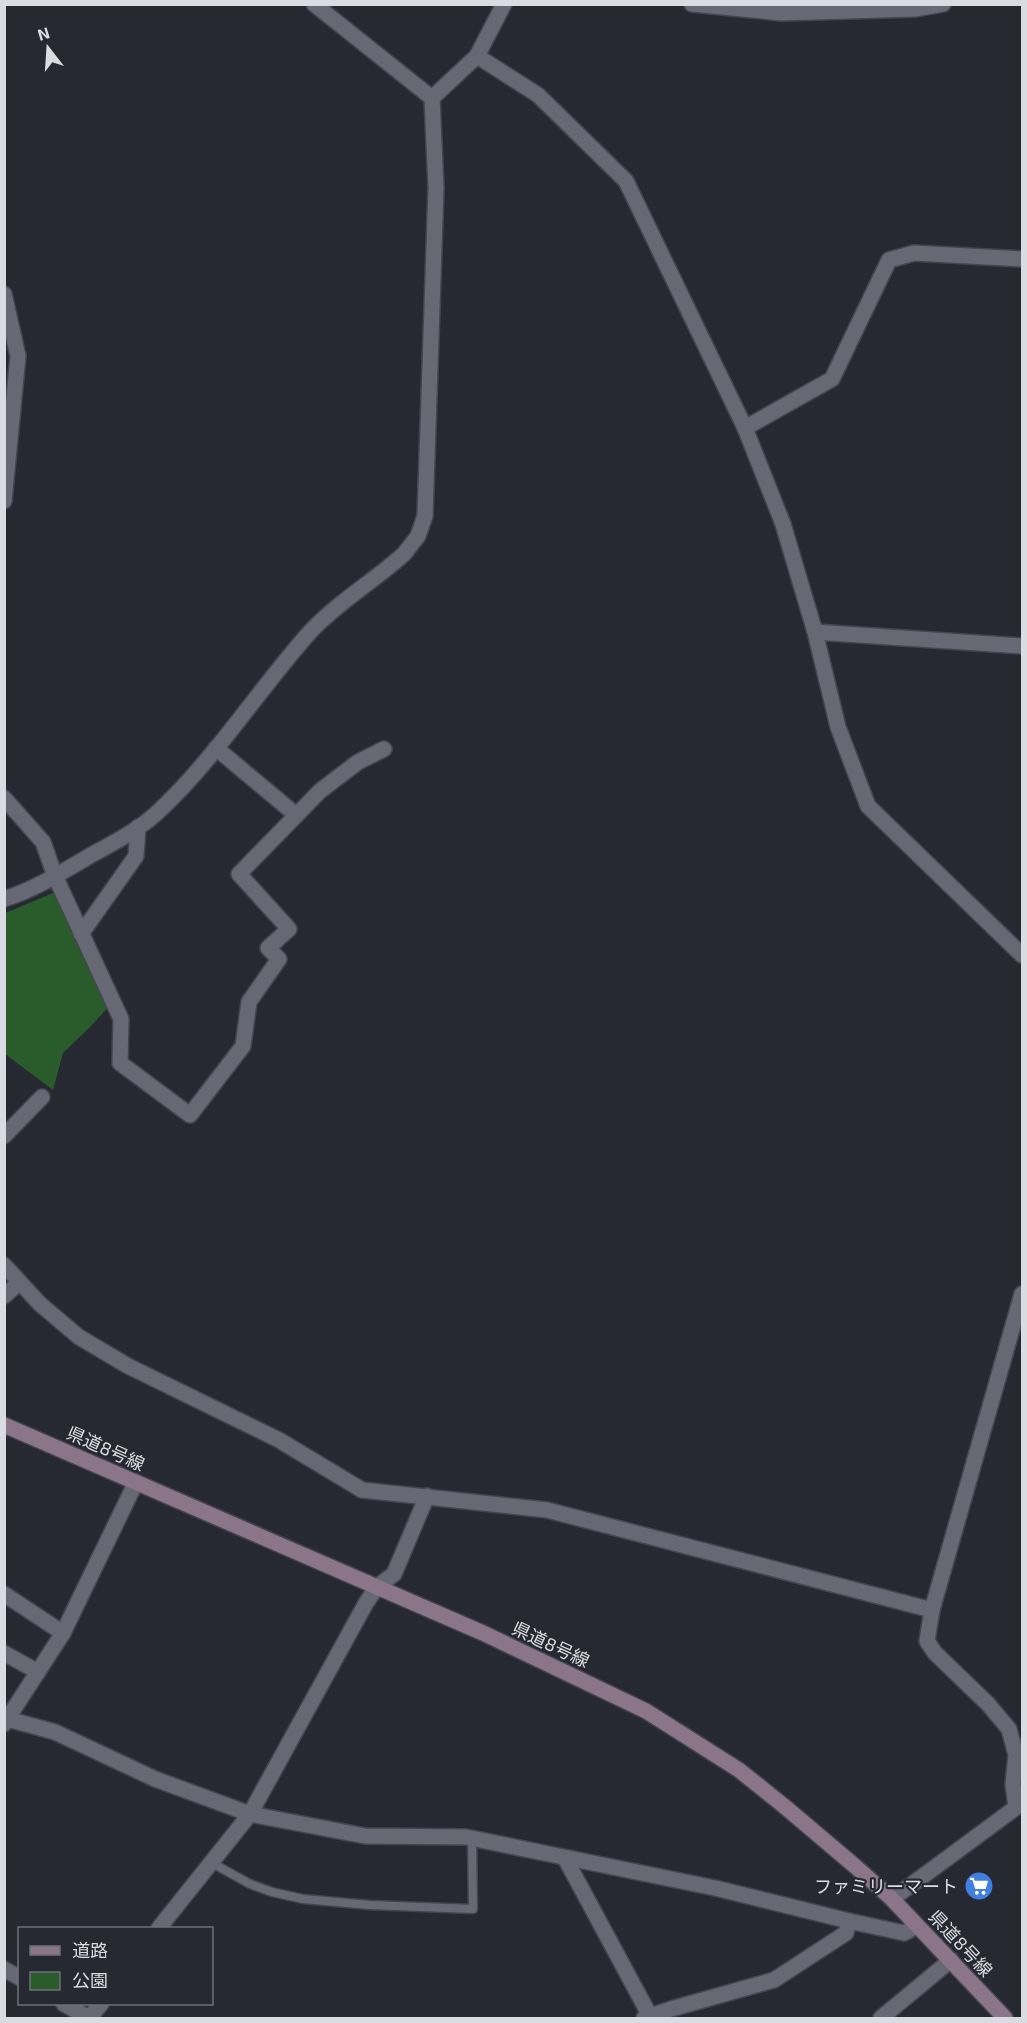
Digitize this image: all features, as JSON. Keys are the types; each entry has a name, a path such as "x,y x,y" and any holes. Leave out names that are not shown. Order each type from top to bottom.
{"main road":[{"name":"県道8号線","path":"4,1425 377,1587 646,1711 739,1770 784,1806 892,1899 1005,2019"}],"street":[{"path":"4,899 23,893 55,876 138,827 160,811 216,748 311,631 404,554 413,545 423,526 436,188 432,98 314,4"},
{"path":"432,98 477,56 504,4"},
{"path":"692,4 781,14 915,9 943,4"},
{"path":"477,56 538,95 626,181 745,428 783,524 815,632 837,728 868,806 1023,955"},
{"path":"745,428 832,379 889,260 914,253 1023,259"},
{"path":"4,294 18,356 4,501"},
{"path":"815,632 1023,646"},
{"path":"216,748 295,814"},
{"path":"4,798 44,842 55,876 122,1019 120,1063 190,1115 243,1046 249,1002 279,959 268,948 289,929 239,874 295,814 336,777 358,762 384,749"},
{"path":"81,934 136,856 138,827"},
{"path":"4,1136 42,1097"},
{"path":"4,1265 40,1304 79,1337 128,1366 279,1440 362,1490 547,1510 932,1610"},
{"path":"4,1296 19,1283"},
{"path":"892,1899 1019,1805 1014,1784 1016,1755 1009,1729 988,1704 935,1653 927,1641 932,1610 1023,1294"},
{"path":"136,1482 63,1633 6,1720 55,1732 155,1779 250,1814 365,1836 472,1838 715,1888 849,1922 904,1933 917,1926"},
{"path":"161,1927 250,1814 366,1603 377,1587 394,1574 427,1496"},
{"path":"4,1594 63,1633"},
{"path":"4,1653 39,1672"},
{"path":"565,1858 647,2017 774,1980 846,1933 849,1922"},
{"path":"881,2019 951,1960"},
{"path":"4,1969 18,1977"},
{"path":"66,2005 89,2019 100,2005"}],"lane":[{"path":"212,1863 250,1884 303,1899 370,1905 473,1909 472,1838"}],"green space":[{"path":"53,893 112,1003 63,1053 53,1090 5,1054 5,913"}],"place":[{"name":"ファミリーマート","path":"979,1886"}]}
